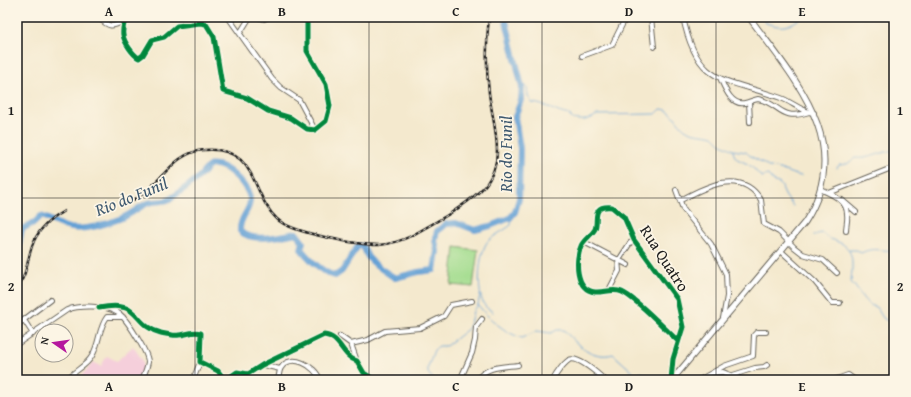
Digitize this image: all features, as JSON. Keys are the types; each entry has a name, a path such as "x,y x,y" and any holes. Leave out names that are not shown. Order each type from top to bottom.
{"main road":[{"path":"672,380 789,241 812,211 820,189 825,164 822,135 798,88 749,17"}],"street":[{"path":"98,17 104,24 109,26 117,24 126,18"},
{"path":"228,17 272,80 299,100 315,130"},
{"path":"240,33 250,17"},
{"path":"258,17 268,17"},
{"path":"126,18 123,31 124,38 137,58 142,57 152,40 164,37 177,26 200,23 208,26 215,41 223,91 247,98 268,111 291,118 307,129 315,130 326,121 330,106 326,84 307,52 307,17"},
{"path":"582,56 612,44 626,17"},
{"path":"650,17 654,47"},
{"path":"683,17 694,54 702,64 722,80 733,99 741,104 762,100 780,112 791,116 811,113"},
{"path":"722,80 782,98 811,113"},
{"path":"749,102 750,122"},
{"path":"829,193 894,167"},
{"path":"681,200 723,182 735,182 745,185 758,195 761,200 762,223 779,232 803,254 823,260 837,273"},
{"path":"820,189 840,199 856,212"},
{"path":"676,190 681,200 683,209 711,244 726,274 728,296 723,320"},
{"path":"840,199 847,211 846,230"},
{"name":"Rua Quatro","path":"584,242 595,230 597,212 610,206 616,209 624,217 634,240 676,296 683,324 682,333 673,358 672,380"},
{"path":"609,290 618,272 618,259 634,240"},
{"path":"628,265 584,242 580,250 577,267 579,278 588,288 594,292 609,290 621,292 630,298 678,341"},
{"path":"781,251 815,282 832,303 840,302"},
{"path":"17,325 50,300"},
{"path":"351,344 368,340 385,331 420,328 444,316 451,305 472,301"},
{"path":"99,308 113,305 124,306 139,316 150,328 163,333 179,336 191,332 200,333 200,362 193,380"},
{"path":"17,344 71,309 82,306 114,311 124,317 147,356 147,367 142,380"},
{"path":"67,380 71,374 84,366 93,356 101,325 107,317 124,317"},
{"path":"460,380 470,358 475,340 476,327 482,319"},
{"path":"24,320 33,334"},
{"path":"699,380 724,366 753,356 754,335 757,332 766,332"},
{"path":"200,362 218,371 221,376 227,379 237,372 248,374 262,365 324,335 332,337 351,360 357,361"},
{"path":"340,336 351,344 357,361 364,373 375,380"},
{"path":"553,380 569,360 573,359 586,365 605,380"},
{"path":"278,380 280,369 285,364 298,361 314,370 320,380"},
{"path":"262,365 280,369"},
{"path":"477,380 480,374 486,370 518,365"},
{"path":"733,375 755,368 764,368 767,365"},
{"path":"710,373 719,372 733,375 743,380"},
{"path":"834,380 848,375 855,380"}],"shaded area":[{"path":"133,346 143,361 143,374 140,380 78,380 93,362 101,366 107,356 117,361"}],"green space":[{"path":"455,247 478,250 473,287 451,285"}],"waterway":[{"name":"Rio do Funil","path":"17,254 22,229 35,222 41,216 63,226 79,229 109,223 149,203 170,199 201,175 207,168 212,165 218,165 236,177 242,183 249,195 250,204 240,226 240,231 245,235 267,238 296,233 303,242 301,249 321,269 335,276 342,271 358,246 362,246 368,257 374,263 395,278 418,272 434,270 437,251 435,240 437,231 446,224 456,223 475,230 490,226 510,218 515,212 519,199 520,148 515,117 521,100 522,87 505,17"},
{"path":"763,17 766,23 776,26 789,25 801,17"},
{"path":"521,84 527,87 528,96 532,103 570,115 572,119 576,120 588,119 597,115 656,114 661,109 669,111 688,131 713,136 720,143 733,150 738,159 750,165 762,177 768,175 774,182 779,183 793,206"},
{"path":"733,150 746,152 768,167 801,176"},
{"path":"837,168 839,165 847,164 855,158 864,158 894,150"},
{"path":"493,312 485,306 482,300 479,283 480,264 488,241 511,225 512,215"},
{"path":"814,235 822,233 828,238 844,245 848,249 852,259 851,282 865,300 877,308 883,318 894,325"},
{"path":"849,250 857,250 861,253 870,250 894,250"},
{"path":"434,380 428,373 428,367 434,350 439,346 446,346 469,328 473,311 478,305 480,295"},
{"path":"478,305 498,325 516,336 522,338 537,331 551,333 557,330 564,330 586,350 599,355 613,354 634,373 642,373 660,380"}],"railway":[{"path":"131,201 150,188 183,157 193,152 204,150 222,151 234,155 244,163 251,173 268,209 277,219 296,229 326,237 379,245 399,241 411,236 473,198 489,180 494,169 497,157 497,144 489,93 487,65 487,36 489,17"},
{"path":"17,288 25,273 32,246 37,235 49,222 64,211"}],"cycle path":[{"path":"125,19 123,31 124,38 127,45 139,58 143,55 152,40 164,37 177,26 200,23 206,24 214,37 223,91 247,98 268,111 291,118 307,129 315,130 326,121 330,106 326,84 307,51 307,17"},
{"path":"671,380 673,359 683,327 677,299 634,240 624,217 612,207 601,208 597,214 595,229 582,244 579,252 578,273 580,280 588,290 595,292 615,290 628,295 678,341"},
{"path":"99,308 113,306 123,307 130,310 151,329 161,333 175,335 195,332 201,333 200,362 218,371 224,379 227,379 237,372 248,374 262,365 324,335 334,339 348,356 357,361 364,373 375,380"}]}
